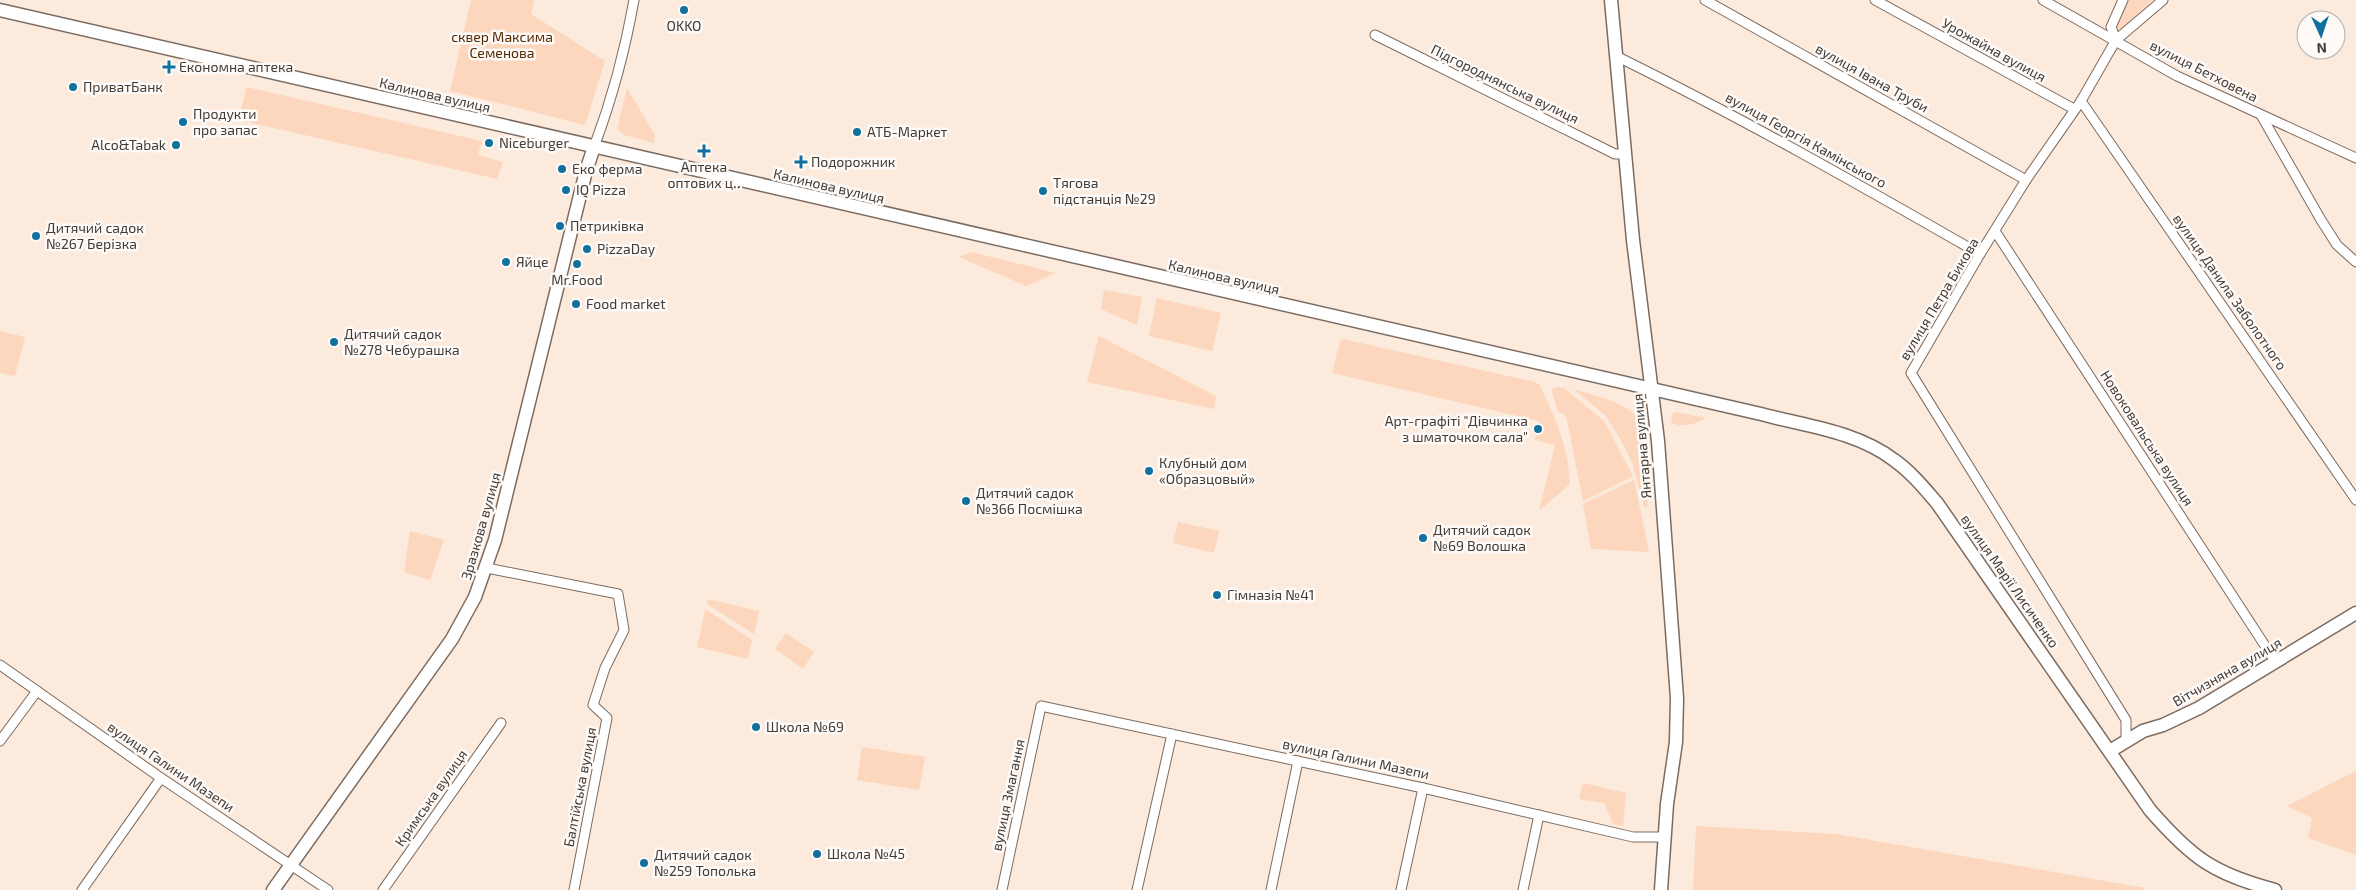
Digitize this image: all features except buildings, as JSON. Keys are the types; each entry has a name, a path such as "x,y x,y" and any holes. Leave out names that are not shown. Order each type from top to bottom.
{"main road":[{"name":"Янтарна вулиця","path":"1611,0 1625,154 1652,390 1677,698 1676,742 1664,838 1661,890"},
{"name":"Калинова вулиця","path":"0,10 1652,390"},
{"name":"Зразкова вулиця","path":"273,890 391,728 452,639 475,598 498,530 586,171 594,147"},
{"name":"вулиця Марії Лисиченко","path":"1652,390 1836,433 1869,445 1899,464 1937,504 2150,810 2192,854 2212,868 2235,878 2275,890"},
{"name":"Вітчизняна вулиця","path":"2110,751 2126,740 2199,708 2356,613"}],"street":[{"path":"594,147 604,123 624,51 634,0"},
{"name":"вулиця Івана Труби","path":"1705,0 2026,180"},
{"name":"Урожайна вулиця","path":"1875,0 2074,110"},
{"name":"вулиця Бетховена","path":"2043,0 2178,76 2356,158"},
{"path":"2123,0 2111,27 2116,40 2164,0"},
{"name":"Підгороднянська вулиця","path":"1375,35 1616,154 1625,154"},
{"name":"вулиця Петра Бикова","path":"2116,40 2082,100 2026,180 1980,254 1911,373 2126,720 2126,740"},
{"name":"вулиця Георгія Камінського","path":"1616,56 1715,105 1812,157 1980,254"},
{"name":"вулиця Данила Заболотного","path":"2082,100 2356,500"},
{"path":"2261,115 2321,220 2337,244 2356,262"},
{"name":"Новоковальська вулиця","path":"1996,231 2275,661"},
{"name":"Балтійська вулиця","path":"486,568 618,594 624,630 605,668 593,705 607,718 574,890"},
{"name":"вулиця Галини Мазепи","path":"0,665 161,778 291,863 328,890"},
{"path":"0,741 37,691"},
{"name":"вулиця Галини Мазепи","path":"1041,706 1422,788 1638,838 1664,838"},
{"name":"вулиця Змагання","path":"1002,890 1041,706"},
{"name":"Кримська вулиця","path":"383,890 501,723"},
{"path":"1137,890 1172,734"},
{"path":"1271,890 1298,762"},
{"path":"82,890 161,778"},
{"path":"1401,890 1422,788"},
{"path":"1523,890 1539,815"}],"green space":[{"name":"сквер Максима Семенова","path":"471,0 534,0 531,14 605,61 585,125 450,91"},
{"path":"2128,0 2153,0 2121,29 2118,29 2115,24"},
{"path":"246,87 482,141 478,155 503,162 497,179 239,120"},
{"path":"627,88 655,135 654,143 624,135 617,129"},
{"path":"971,252 1056,273 1026,286 959,257"},
{"path":"1104,290 1142,297 1137,325 1101,309"},
{"path":"1157,298 1221,313 1212,351 1149,336"},
{"path":"0,331 25,337 15,376 0,373"},
{"path":"1099,336 1216,396 1214,409 1087,382"},
{"path":"1343,339 1535,382 1540,385 1564,445 1570,484 1539,511 1555,445 1535,440 1539,421 1332,373 1340,341"},
{"path":"1557,387 1564,388 1604,421 1633,476 1583,501 1567,420 1564,414 1558,412 1551,389"},
{"path":"1573,389 1619,404 1628,409 1641,422 1644,428 1646,449 1648,507 1644,507 1632,462 1618,435 1605,415"},
{"path":"1676,412 1706,418 1693,424 1676,426 1676,423 1672,424 1671,415"},
{"path":"1634,480 1649,552 1591,549 1583,504"},
{"path":"1178,522 1219,531 1214,553 1173,543"},
{"path":"410,531 444,540 430,580 404,572"},
{"path":"708,599 759,611 754,634 707,604"},
{"path":"705,609 752,640 748,659 697,647"},
{"path":"786,633 814,652 803,669 775,649"},
{"path":"862,747 925,757 919,790 857,780"},
{"path":"2356,771 2356,855 2308,838 2312,818 2287,806"},
{"path":"1583,783 1626,793 1623,826 1613,824 1604,803 1579,799"},
{"path":"1696,826 1836,834 2145,888 2144,890 1693,890"}],"place":[{"name":"OKKO","path":"684,10"},
{"name":"Економна аптека","path":"169,67"},
{"name":"ПриватБанк","path":"73,87"},
{"name":"Продукти про запас","path":"183,122"},
{"name":"АТБ-Маркет","path":"857,132"},
{"name":"Niceburger","path":"489,143"},
{"name":"Alco&Tabak","path":"176,145"},
{"name":"Аптека оптових ц‥","path":"704,151"},
{"name":"Подорожник","path":"801,162"},
{"name":"Еко ферма","path":"562,169"},
{"name":"IQ Pizza","path":"566,190"},
{"name":"Тягова пiдстанцiя №29","path":"1043,191"},
{"name":"Петриківка","path":"560,226"},
{"name":"Дитячий садок №267 Берізка","path":"36,236"},
{"name":"PizzaDay","path":"587,249"},
{"name":"Яйце","path":"506,262"},
{"name":"Mr.Food","path":"577,264"},
{"name":"Food market","path":"576,304"},
{"name":"Дитячий садок №278 Чебурашка","path":"334,342"},
{"name":"Арт-графіті \"Дівчинка з шматочком сала\"","path":"1538,429"},
{"name":"Клубный дом «Образцовый»","path":"1149,471"},
{"name":"Дитячий садок №366 Посмішка","path":"966,501"},
{"name":"Дитячий садок №69 Волошка","path":"1423,538"},
{"name":"Гімназія №41","path":"1217,595"},
{"name":"Школа №69","path":"756,727"},
{"name":"Школа №45","path":"817,854"},
{"name":"Дитячий садок №259 Тополька","path":"644,863"}]}
